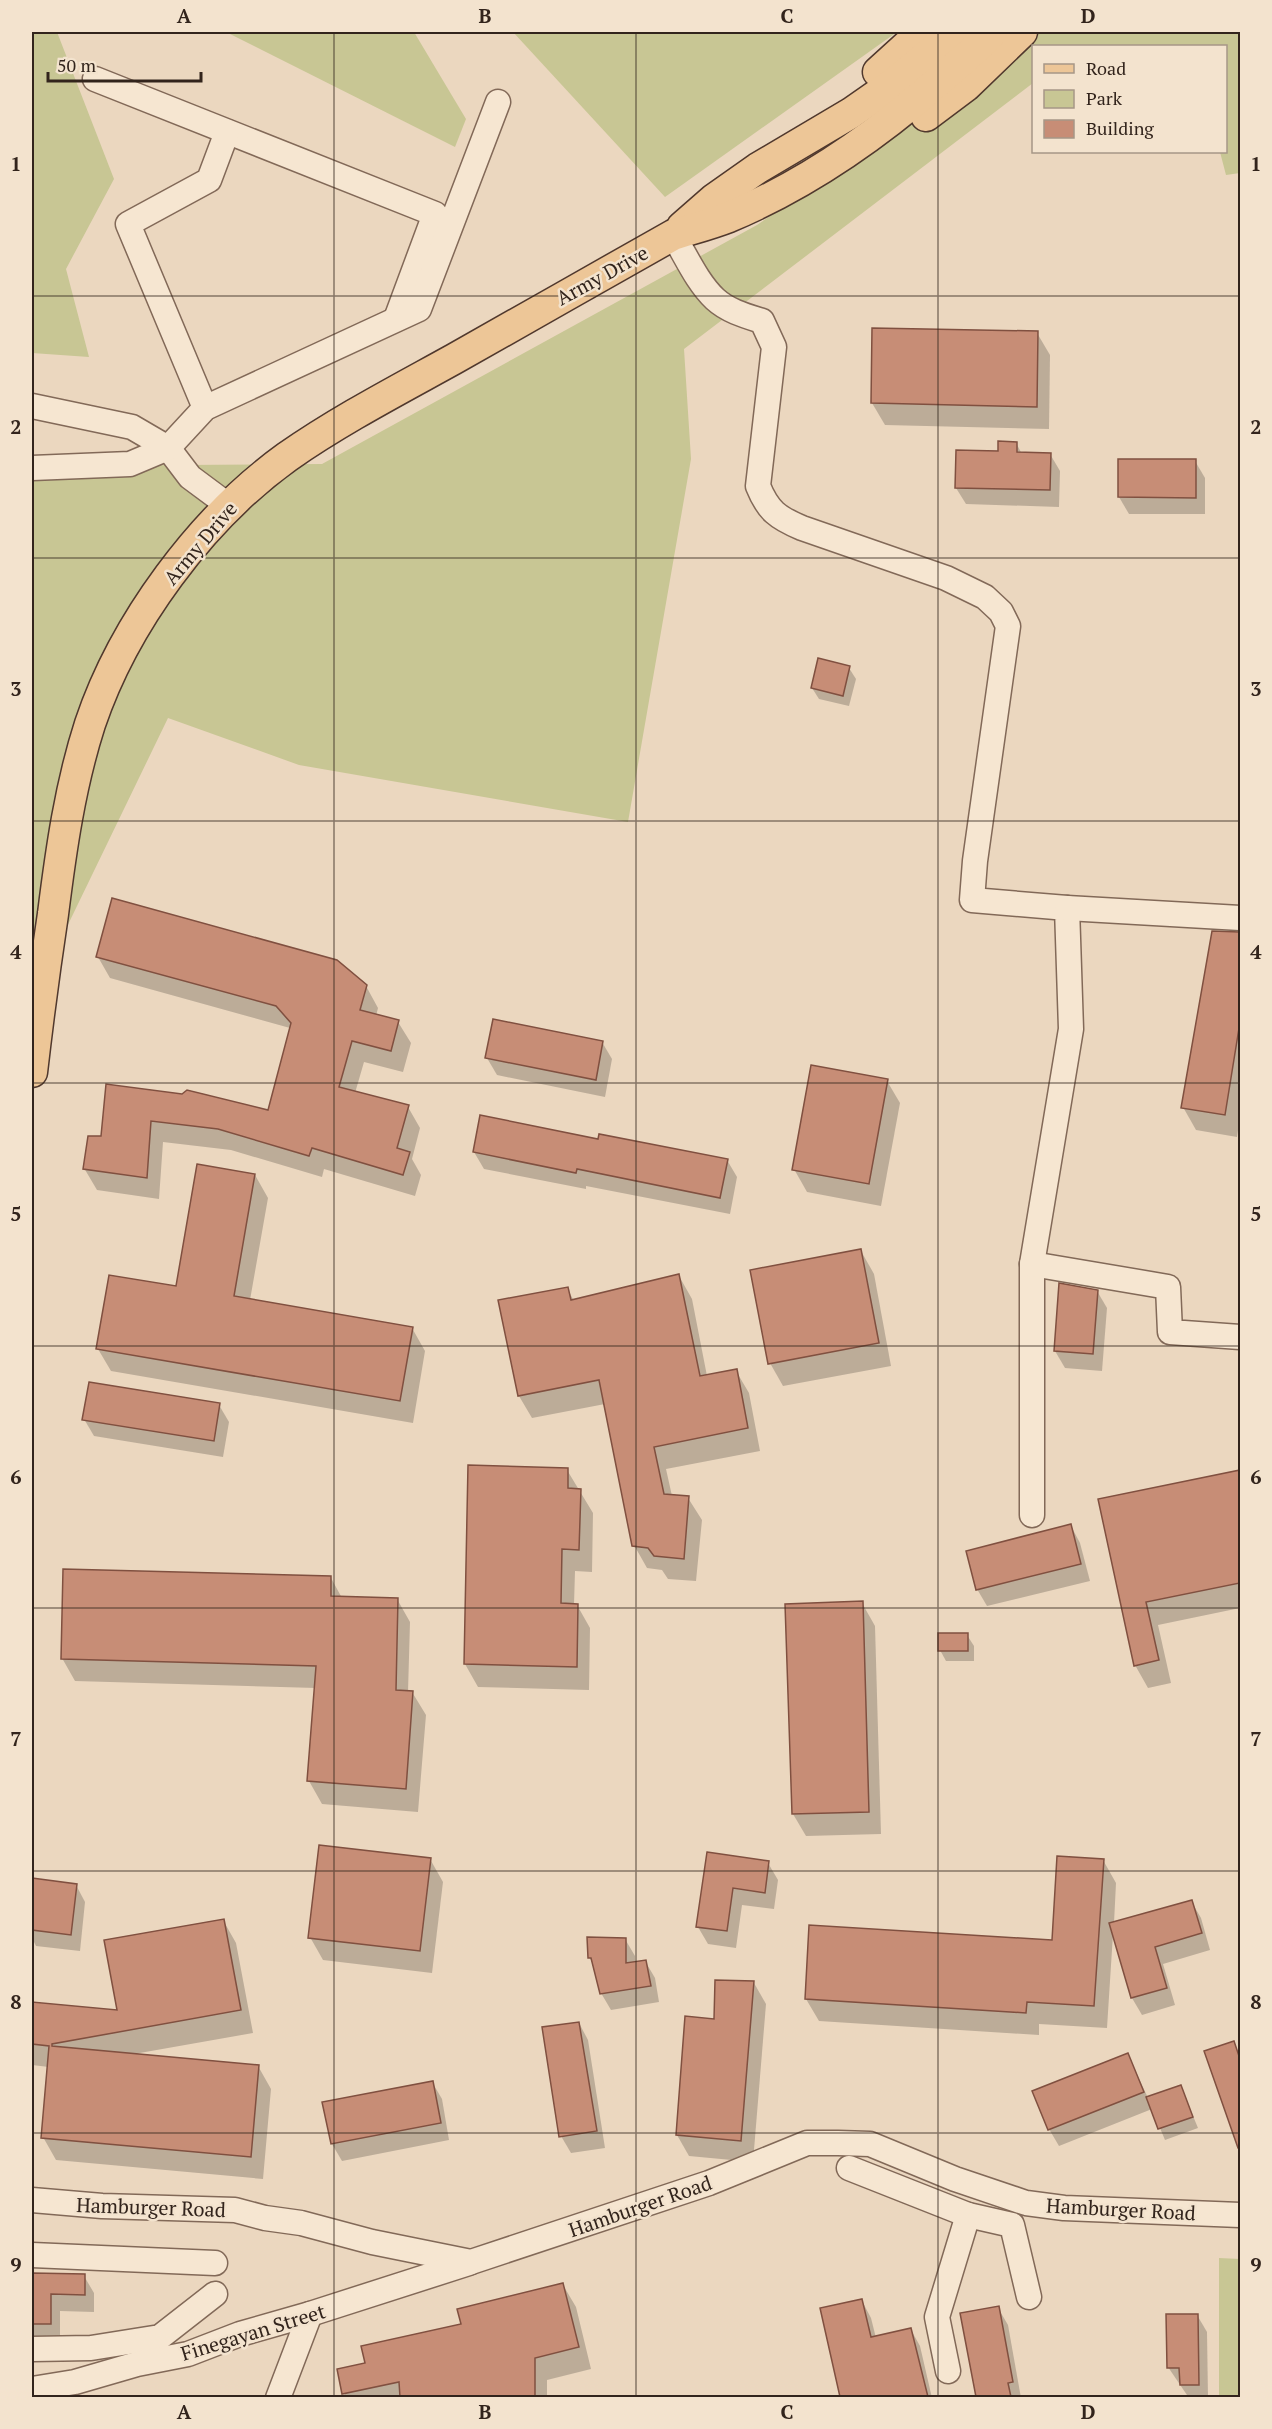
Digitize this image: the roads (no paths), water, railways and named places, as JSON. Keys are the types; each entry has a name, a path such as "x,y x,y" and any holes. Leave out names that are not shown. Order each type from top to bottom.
{"main road":[{"path":"758,168 855,91 922,32"},
{"name":"Army Drive","path":"32,1072 69,804 91,722 127,643 151,604 176,568 229,506 288,457 324,434 673,235 714,199 758,168 860,107 894,83 955,32"},
{"name":"Army Drive","path":"673,235 729,217 778,193 871,136 912,104 992,32"},
{"path":"778,193 834,172 881,149 966,86 1022,32"}],"street":[{"path":"95,80 435,214 396,319"},
{"path":"32,468 130,464 168,448 205,408 419,309 498,102"},
{"path":"205,408 128,225 209,180 227,132"},
{"path":"673,235 716,300 735,312 762,321 774,347 758,486 764,503 781,519 946,578 985,597 1001,612 1008,626 975,861 972,900 1240,918"},
{"path":"32,406 132,427 168,448 190,477 229,506"},
{"path":"1032,1515 1032,1264 1071,1029 1068,908"},
{"path":"1032,1264 1167,1287 1170,1332 1240,1337"},
{"name":"Hamburger Road","path":"32,2200 102,2206 235,2210 471,2262 709,2183 807,2143 870,2144 955,2179 1020,2201 1064,2208 1240,2215"},
{"path":"849,2168 968,2215 1012,2224"},
{"path":"1020,2201 1012,2224 1029,2297"},
{"path":"948,2371 937,2317 968,2215"},
{"path":"32,2255 215,2262"},
{"name":"Finegayan Street","path":"32,2389 75,2382 137,2364 188,2354 240,2334 471,2262"},
{"path":"32,2349 91,2348 159,2337 215,2294"},
{"path":"278,2397 310,2314"}]}
